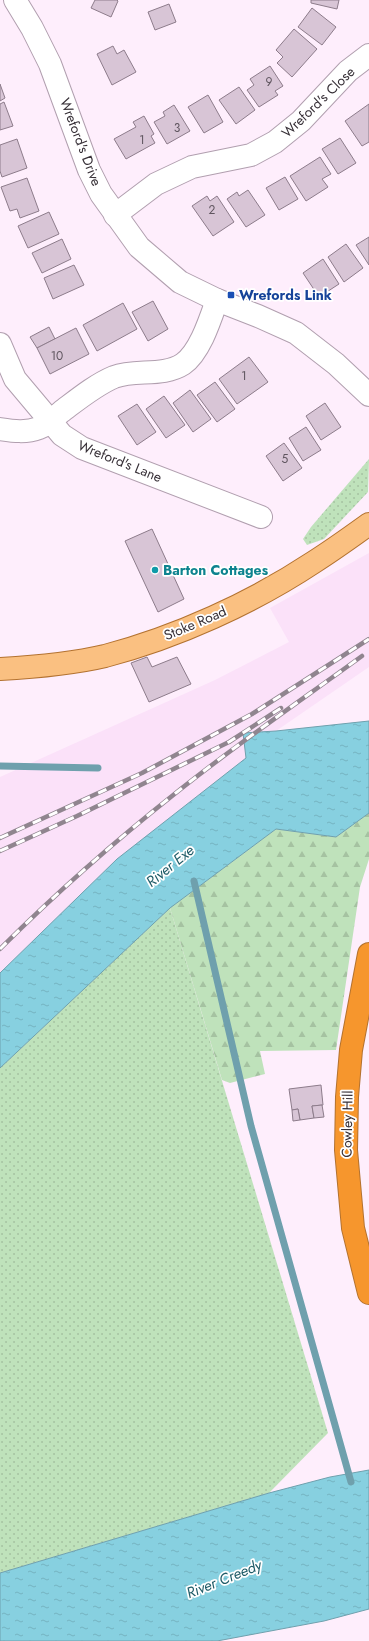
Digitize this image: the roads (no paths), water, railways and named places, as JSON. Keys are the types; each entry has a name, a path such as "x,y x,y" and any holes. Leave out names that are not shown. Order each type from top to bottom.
{"highway":[{"name":"Cowley Hill","path":"369,954 350,1050 346,1150 353,1228 369,1293"}],"main road":[{"name":"Stoke Road","path":"0,669 55,665 91,659 141,645 179,631 210,618 272,588 315,562 369,524"}],"street":[{"name":"Wreford's Drive","path":"15,0 32,28 50,64 89,170 101,194 139,246 157,264 180,282 217,300 258,316 296,334 336,364 369,395"},
{"name":"Wreford's Close","path":"115,215 156,184 192,167 251,155 275,142 301,121 348,71 369,55"},
{"path":"0,429 20,432 38,428 51,421 94,388 115,377 160,371 182,364 190,358 204,334 217,300"},
{"name":"Wreford's Lane","path":"0,344 15,379 62,434 82,448 261,517"}],"water":[{"name":"River Exe","path":"369,721 369,813 336,837 276,829 170,908 0,1068 0,973 117,859 246,758 243,733"},
{"name":"River Creedy","path":"369,1470 369,1609 324,1621 217,1641 0,1641 0,1573 269,1493 330,1477"}],"waterway":[{"path":"0,766 98,768"},
{"path":"194,881 251,1126 351,1482"}],"railway":[{"path":"0,838 142,773 252,714 369,639"},
{"path":"0,949 64,888 154,811 222,757 362,656"},
{"path":"0,851 77,816 229,742 281,708"}],"place":[{"name":"Wrefords Link","path":"231,295"},
{"name":"Barton Cottages","path":"155,570"}]}
